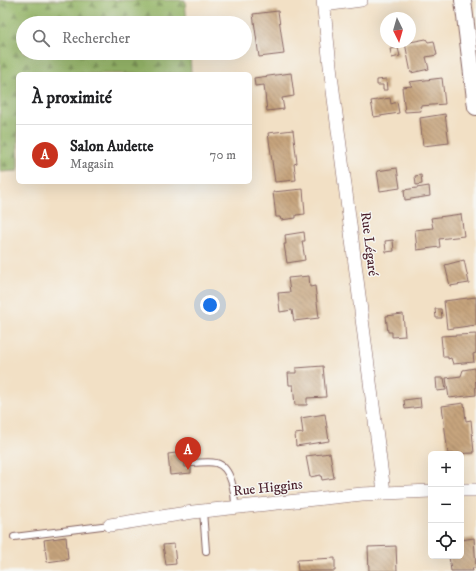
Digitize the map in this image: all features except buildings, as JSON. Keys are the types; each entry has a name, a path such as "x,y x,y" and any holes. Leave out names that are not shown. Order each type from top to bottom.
{"street":[{"path":"324,3 361,0"},
{"path":"463,0 476,107"},
{"name":"Rue Légaré","path":"324,3 331,75 384,492"},
{"path":"464,490 476,490"},
{"name":"Rue Higgins","path":"110,525 203,511 384,492 428,491"}],"lane":[{"path":"193,463 211,462 222,466 233,485 235,508"},
{"path":"203,511 206,552"},
{"path":"14,537 110,525"}],"green space":[{"path":"0,0 185,0 186,16 16,16 16,60 190,60 191,72 16,72 16,171 0,172"}],"place":[{"name":"Salon Audette","path":"188,470"}]}
